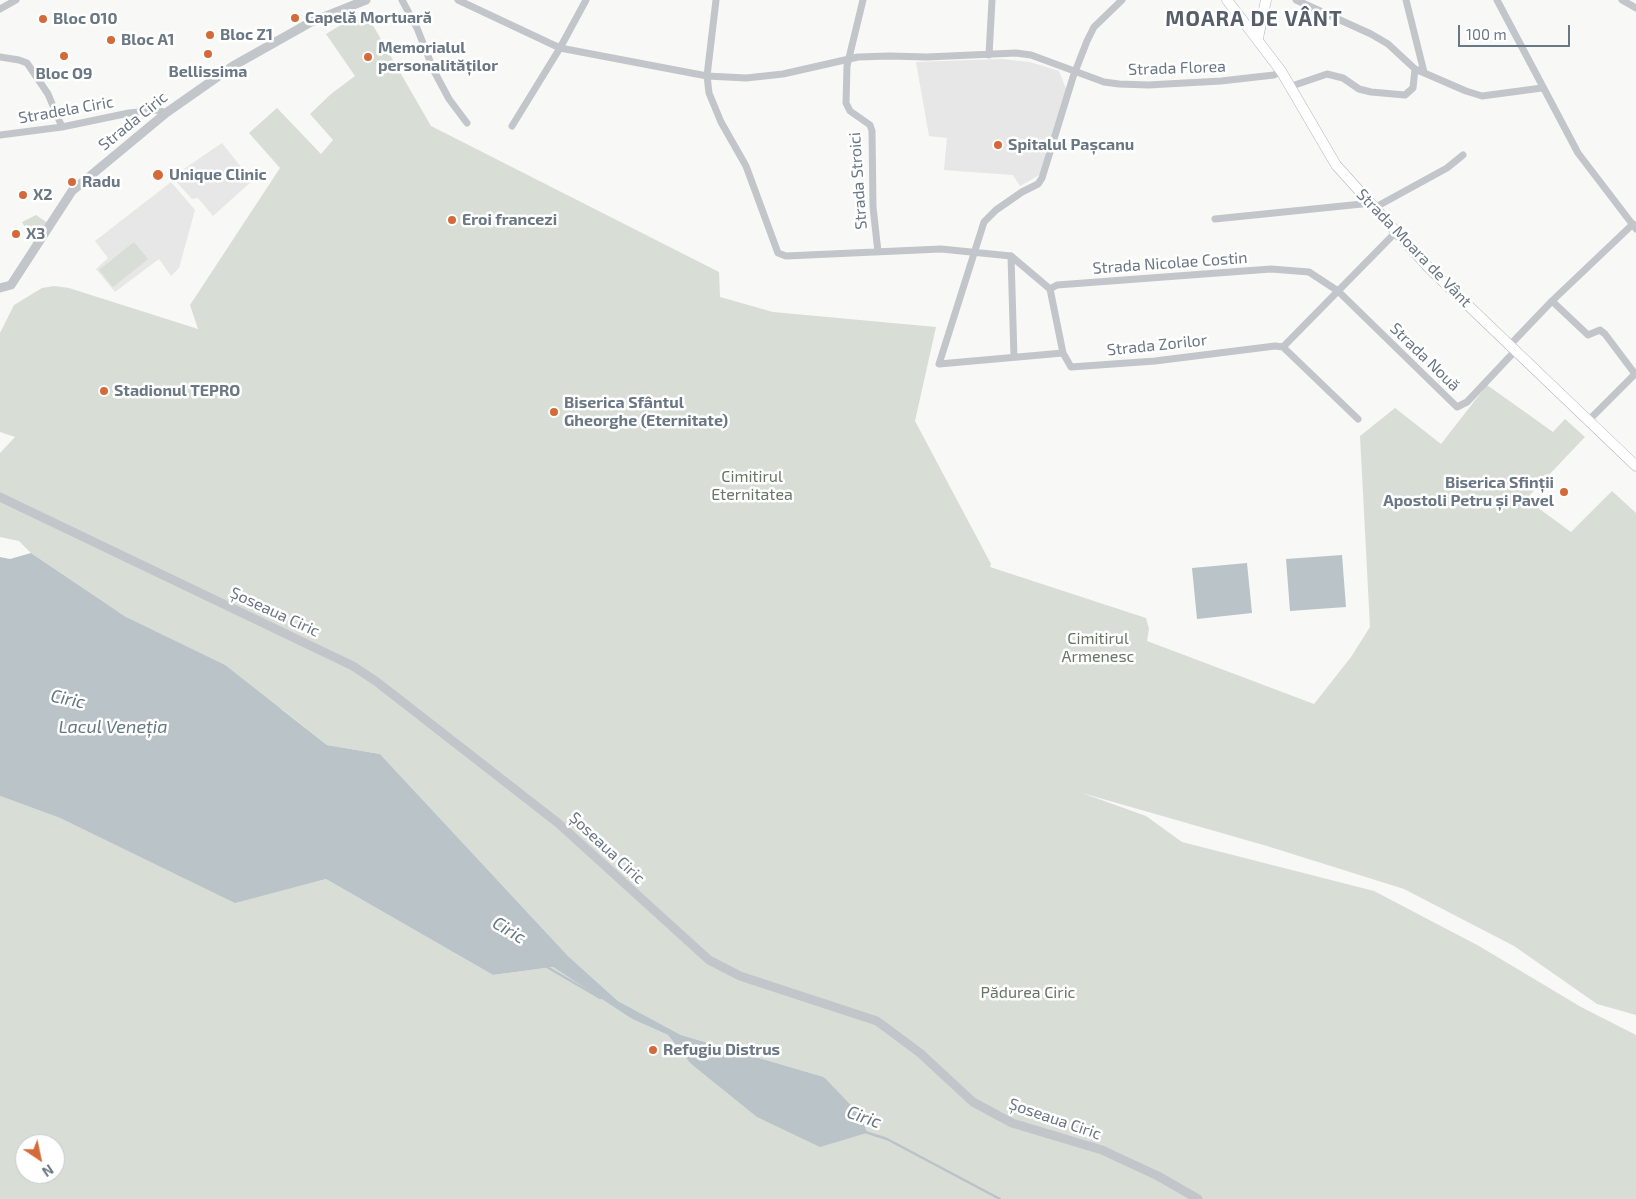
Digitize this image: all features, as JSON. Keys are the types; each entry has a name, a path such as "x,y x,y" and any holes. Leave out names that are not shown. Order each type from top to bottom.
{"main road":[{"name":"Strada Moara de Vânt","path":"1228,0 1281,71 1336,165 1429,268 1636,466"},
{"path":"1258,38 1266,0"}],"street":[{"path":"0,9 16,0"},
{"name":"Strada Ciric","path":"0,288 11,285 61,207 80,183 166,112 234,66 322,17 366,0"},
{"path":"402,0 442,86 467,123"},
{"name":"Strada Florea","path":"458,0 560,48 707,76 746,78 783,74 849,60 889,56 927,57 1016,53 1031,55 1104,82 1148,85 1221,81 1274,75 1281,71"},
{"path":"512,126 560,48 586,0"},
{"path":"716,0 707,76 712,102 746,166 778,253 786,256 941,249 975,251 1011,256 1050,289 1063,353 939,364 975,251 984,222 996,210 1022,192 1038,184 1042,178 1075,72 1094,27 1122,0"},
{"name":"Strada Stroici","path":"862,0 849,60 846,103 850,111 870,125 872,131 872,200 878,252"},
{"path":"989,55 992,0"},
{"path":"1296,0 1322,10 1388,44 1415,69 1466,91 1482,96 1542,88"},
{"path":"1406,0 1424,72"},
{"path":"1498,0 1542,88 1578,153 1635,226 1552,301 1512,349"},
{"path":"1622,0 1636,8"},
{"path":"0,57 20,60 27,64 48,94 62,126"},
{"path":"1289,87 1327,74 1337,76 1359,89 1405,95 1413,88 1415,69"},
{"name":"Stradela Ciric","path":"0,135 62,126 129,113 158,110 166,112"},
{"path":"1215,219 1371,204 1447,168 1463,155"},
{"path":"1358,419 1283,348 1396,232"},
{"path":"1011,256 1014,357"},
{"name":"Strada Nicolae Costin","path":"1050,289 1057,284 1270,269 1309,272 1338,291"},
{"name":"Strada Nouă","path":"1338,291 1457,407 1467,402 1512,349"},
{"path":"1552,301 1588,335 1600,330 1605,334 1636,373 1588,421"},
{"name":"Strada Zorilor","path":"1063,353 1071,368 1155,361 1275,346 1283,348"},
{"name":"Șoseaua Ciric","path":"0,497 353,666 377,682 558,823 709,960 740,976 877,1021 920,1053 973,1102 1012,1123 1102,1150 1158,1176 1198,1199"}],"shaded area":[{"path":"1001,59 1030,62 1059,71 1067,91 1041,174 1020,186 1013,175 944,170 947,138 929,136 916,62"},
{"path":"222,143 252,181 213,216 198,198 192,199 172,177"},
{"path":"171,182 195,210 179,268 171,276 159,259 115,292 96,269 108,258 95,241"}],"green space":[{"path":"367,15 431,126 719,272 720,297 773,312 936,327 915,421 991,564 990,567 1146,618 1149,629 1147,641 1314,704 1351,657 1370,627 1360,436 1395,408 1441,444 1487,385 1553,432 1565,419 1585,437 1526,499 1571,532 1612,491 1636,513 1636,1015 1597,1004 1514,946 1404,889 1267,846 1082,793 1146,816 1182,842 1374,891 1479,946 1581,1007 1636,1035 1636,1199 0,1199 0,796 60,818 235,902 326,879 493,975 553,967 632,1019 668,1035 690,1063 819,1146 867,1133 824,1077 681,1035 618,1001 568,956 380,754 327,745 283,710 126,617 31,553 19,541 0,537 0,453 15,437 0,432 0,333 14,305 42,288 54,286 69,288 198,329 190,305 280,168 249,133 277,108 321,154 333,140 310,114 331,94 355,76 326,34 349,20 352,24"},
{"path":"36,215 49,224 35,246 22,222"},
{"path":"134,242 148,259 113,287 99,270"}],"water":[{"name":"Lacul Veneția","path":"31,553 126,617 225,665 327,745 380,754 568,956 618,1001 681,1035 824,1077 862,1117 867,1133 820,1147 757,1117 690,1063 668,1035 632,1019 553,967 493,975 326,879 235,903 60,818 0,796 0,557 10,559"},
{"path":"1342,555 1346,607 1290,611 1286,559"},
{"path":"1247,563 1252,613 1197,619 1192,568"}],"waterway":[{"name":"Ciric","path":"547,967 600,998"},
{"name":"Ciric","path":"865,1132 887,1139 1000,1199"}],"place":[{"name":"Capelă Mortuară","path":"295,18"},
{"name":"Bloc O10","path":"43,19"},
{"name":"Bloc Z1","path":"210,35"},
{"name":"Bloc A1","path":"111,40"},
{"name":"Bellissima","path":"208,54"},
{"name":"Bloc O9","path":"64,56"},
{"name":"Memorialul personalităților","path":"368,57"},
{"name":"Spitalul Pașcanu","path":"998,145"},
{"name":"Unique Clinic","path":"158,175"},
{"name":"Radu","path":"72,182"},
{"name":"X2","path":"23,195"},
{"name":"Eroi francezi","path":"452,220"},
{"name":"X3","path":"16,234"},
{"name":"Stadionul TEPRO","path":"104,391"},
{"name":"Biserica Sfântul Gheorghe (Eternitate)","path":"554,412"},
{"name":"Biserica Sfinții Apostoli Petru și Pavel","path":"1564,492"},
{"name":"Refugiu Distrus","path":"653,1050"}],"district":[{"name":"MOARA DE VÂNT","path":"1254,19"}],"park label":[{"name":"Cimitirul Eternitatea","path":"752,486"},
{"name":"Cimitirul Armenesc","path":"1098,648"},
{"name":"Pădurea Ciric","path":"1028,993"}]}
